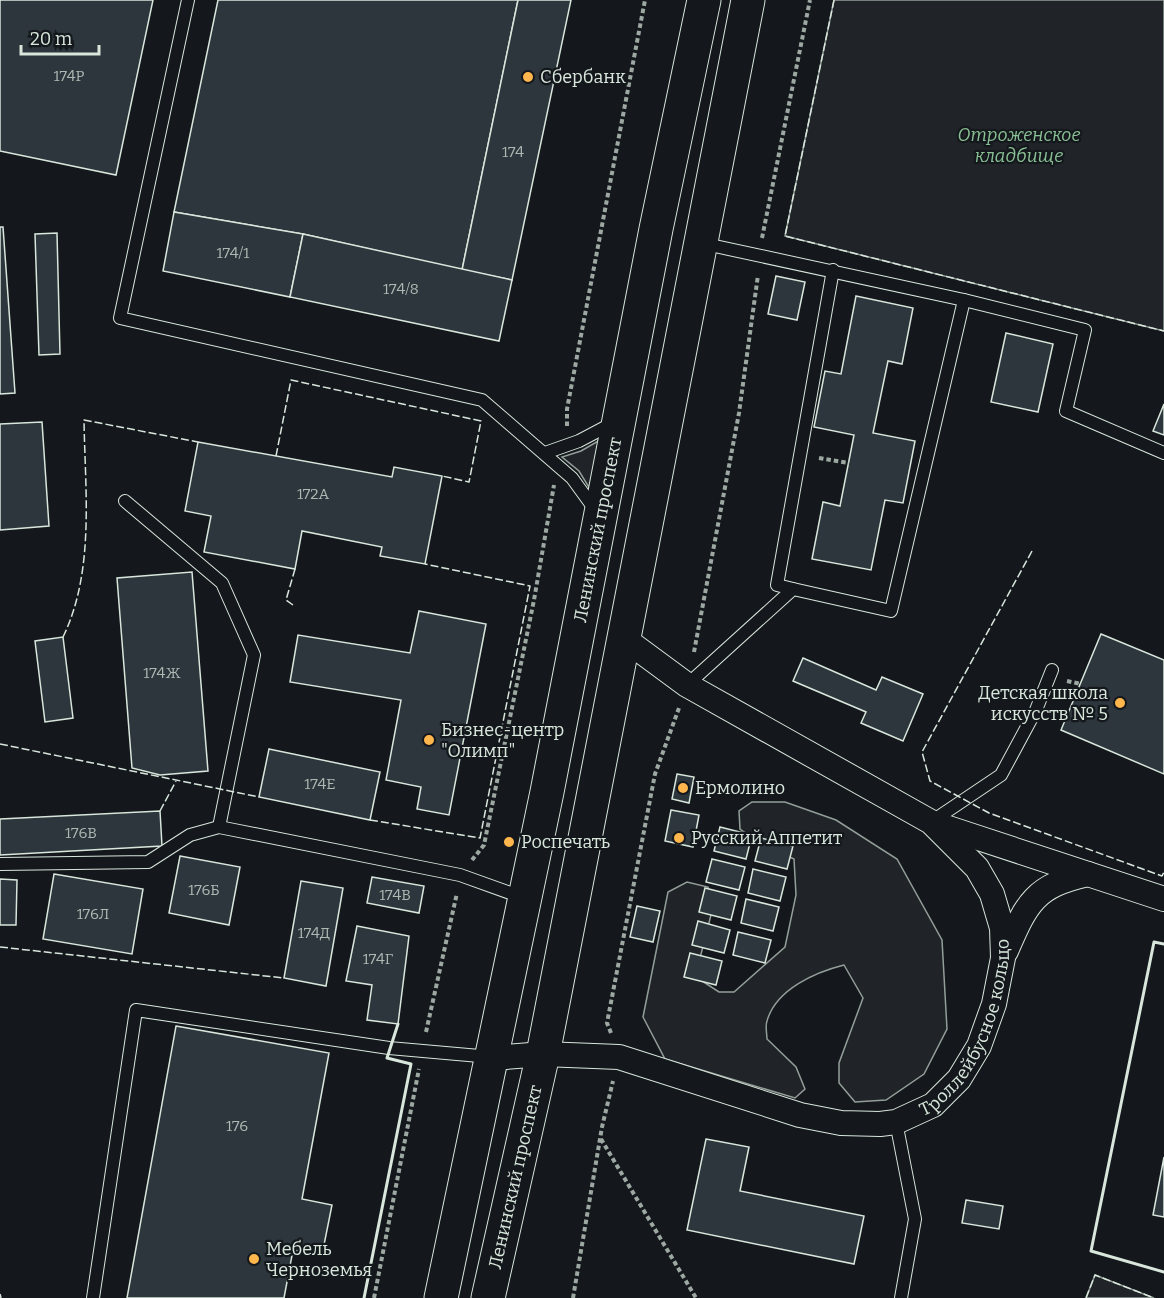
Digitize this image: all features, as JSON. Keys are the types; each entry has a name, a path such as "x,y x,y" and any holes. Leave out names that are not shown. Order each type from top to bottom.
{"main road":[{"name":"Ленинский проспект","path":"441,1298 493,1058 704,0"},
{"name":"Ленинский проспект","path":"493,1297 626,640 748,0"},
{"path":"598,529 606,569 597,630 601,637 626,640"}],"street":[{"name":"Троллейбусное кольцо","path":"543,1054 619,1057 800,1115 842,1123 896,1122 933,1105 959,1079 979,1046 994,1004 1003,958 1002,928 992,894 977,868 931,822 687,685 626,640"},
{"path":"931,822 1164,899"},
{"path":"1003,958 1023,911 1041,892 1061,880 1088,874"},
{"name":"Ленинский проспект","path":"493,1058 543,1054"}],"lane":[{"path":"188,0 120,318 482,400 572,478 598,529"},
{"path":"701,243 833,270 1085,330 1066,411 1164,453"},
{"path":"833,270 777,585 793,589 891,611 964,300"},
{"path":"545,453 619,420"},
{"path":"125,501 222,583 254,655 219,827"},
{"path":"687,685 793,589"},
{"path":"931,822 1001,775 1036,710 1052,670"},
{"path":"0,864 148,862 190,835 219,827 460,876 525,898"},
{"path":"93,1298 136,1010 422,1052 493,1058"},
{"path":"896,1122 915,1218 901,1298"}],"path":[{"path":"567,445 567,409 645,0"},
{"path":"573,1298 600,1138 619,1057 607,1023 655,774 687,685 739,413 760,254 810,0"},
{"path":"800,456 849,463"},
{"path":"374,1298 422,1052 460,876 484,845 559,466"},
{"path":"600,1138 696,1298"}],"green space":[{"name":"Отроженское кладбище","path":"834,0 1164,0 1164,331 785,236"},
{"path":"600,440 590,489 579,471 562,457 581,451"},
{"path":"752,802 785,802 836,820 897,859 942,940 947,1029 924,1074 886,1100 855,1102 839,1083 839,1063 863,998 844,965 810,977 788,991 772,1010 767,1021 767,1039 796,1067 805,1089 795,1098 665,1059 643,1017 668,892 687,882 708,887 713,907 699,962 702,981 719,992 734,992 785,947 796,895 794,859 758,842 740,829 739,811"},
{"path":"1095,1275 1154,1298 1086,1298"}],"building":[{"path":"0,0 153,0 116,175 0,151"},
{"path":"218,0 518,0 462,270 303,234 174,212"},
{"path":"518,0 571,0 512,280 462,270"},
{"path":"174,212 303,234 290,297 163,271"},
{"path":"0,227 3,227 15,393 0,394"},
{"path":"57,233 60,354 39,355 35,234"},
{"path":"303,234 512,280 499,341 290,297"},
{"path":"776,276 805,282 797,320 768,314"},
{"path":"856,296 913,308 902,364 888,361 873,433 915,441 903,503 885,500 871,570 812,559 823,502 840,506 854,435 814,427 825,371 841,374"},
{"path":"1006,333 1053,344 1038,412 991,402"},
{"path":"1164,404 1164,435 1153,431"},
{"path":"42,422 49,526 0,530 0,424"},
{"path":"198,442 392,477 394,467 442,476 425,564 380,556 382,547 302,531 295,569 204,552 211,516 185,511"},
{"path":"192,572 208,771 160,775 132,768 117,578"},
{"name":"Бизнес-центр \"Олимп\"","path":"419,611 486,624 449,815 417,809 421,787 386,780 401,700 290,682 298,635 410,653"},
{"path":"1101,634 1164,660 1164,774 1061,730"},
{"path":"63,637 73,718 45,722 35,641"},
{"path":"803,658 876,690 882,677 923,694 903,741 861,723 866,712 793,681"},
{"path":"269,749 380,772 370,820 259,797"},
{"path":"677,774 694,777 689,803 672,799"},
{"path":"671,810 699,815 693,847 665,841"},
{"path":"160,811 162,846 0,855 0,819"},
{"path":"720,827 752,835 746,859 714,851"},
{"path":"761,838 793,846 787,869 755,861"},
{"path":"180,856 240,867 229,925 169,913"},
{"path":"712,859 745,867 739,890 706,882"},
{"path":"753,869 786,877 780,901 748,893"},
{"path":"54,874 143,889 132,954 43,939"},
{"path":"372,877 424,886 419,913 367,903"},
{"path":"0,879 17,880 16,925 0,925"},
{"path":"301,881 343,888 326,986 284,978"},
{"path":"705,888 737,896 731,920 699,912"},
{"path":"746,899 779,907 773,931 741,923"},
{"path":"637,906 660,911 653,942 630,937"},
{"path":"698,921 730,930 724,953 692,945"},
{"path":"357,926 409,936 398,1024 367,1020 372,985 346,981"},
{"path":"738,932 771,940 765,963 733,955"},
{"path":"690,953 722,961 716,985 684,977"},
{"path":"176,1026 329,1053 302,1199 332,1205 322,1255 293,1250 284,1298 127,1298"},
{"path":"706,1139 749,1147 740,1191 864,1216 854,1264 687,1230"},
{"path":"1164,1157 1164,1217 1153,1215"},
{"path":"966,1200 1003,1206 999,1229 962,1223"}],"fence":[{"path":"834,0 785,236 1164,331"},
{"path":"276,456 291,380 481,421 469,482 442,476"},
{"path":"63,637 73,612 84,558 86,530 84,420 198,442"},
{"path":"1032,551 922,752 930,781 989,813 1162,876 1164,872"},
{"path":"370,820 480,838 530,586 425,564"},
{"path":"293,605 286,600 295,569"},
{"path":"0,744 259,797"},
{"path":"160,811 176,781"},
{"path":"0,947 284,978"},
{"path":"1086,1298 1095,1275 1154,1298"},
{"path":"0,1294 1,1298"}],"wall":[{"path":"1164,944 1154,942 1091,1251 1164,1272"},
{"path":"364,1298 411,1064 387,1058 398,1024"}],"place":[{"name":"Сбербанк","path":"528,77"},
{"name":"Детская школа искусств № 5","path":"1120,703"},
{"name":"Бизнес-центр \"Олимп\"","path":"429,740"},
{"name":"Ермолино","path":"683,788"},
{"name":"Русский Аппетит","path":"679,838"},
{"name":"Роспечать","path":"509,842"},
{"name":"Мебель Черноземья","path":"254,1259"}]}
